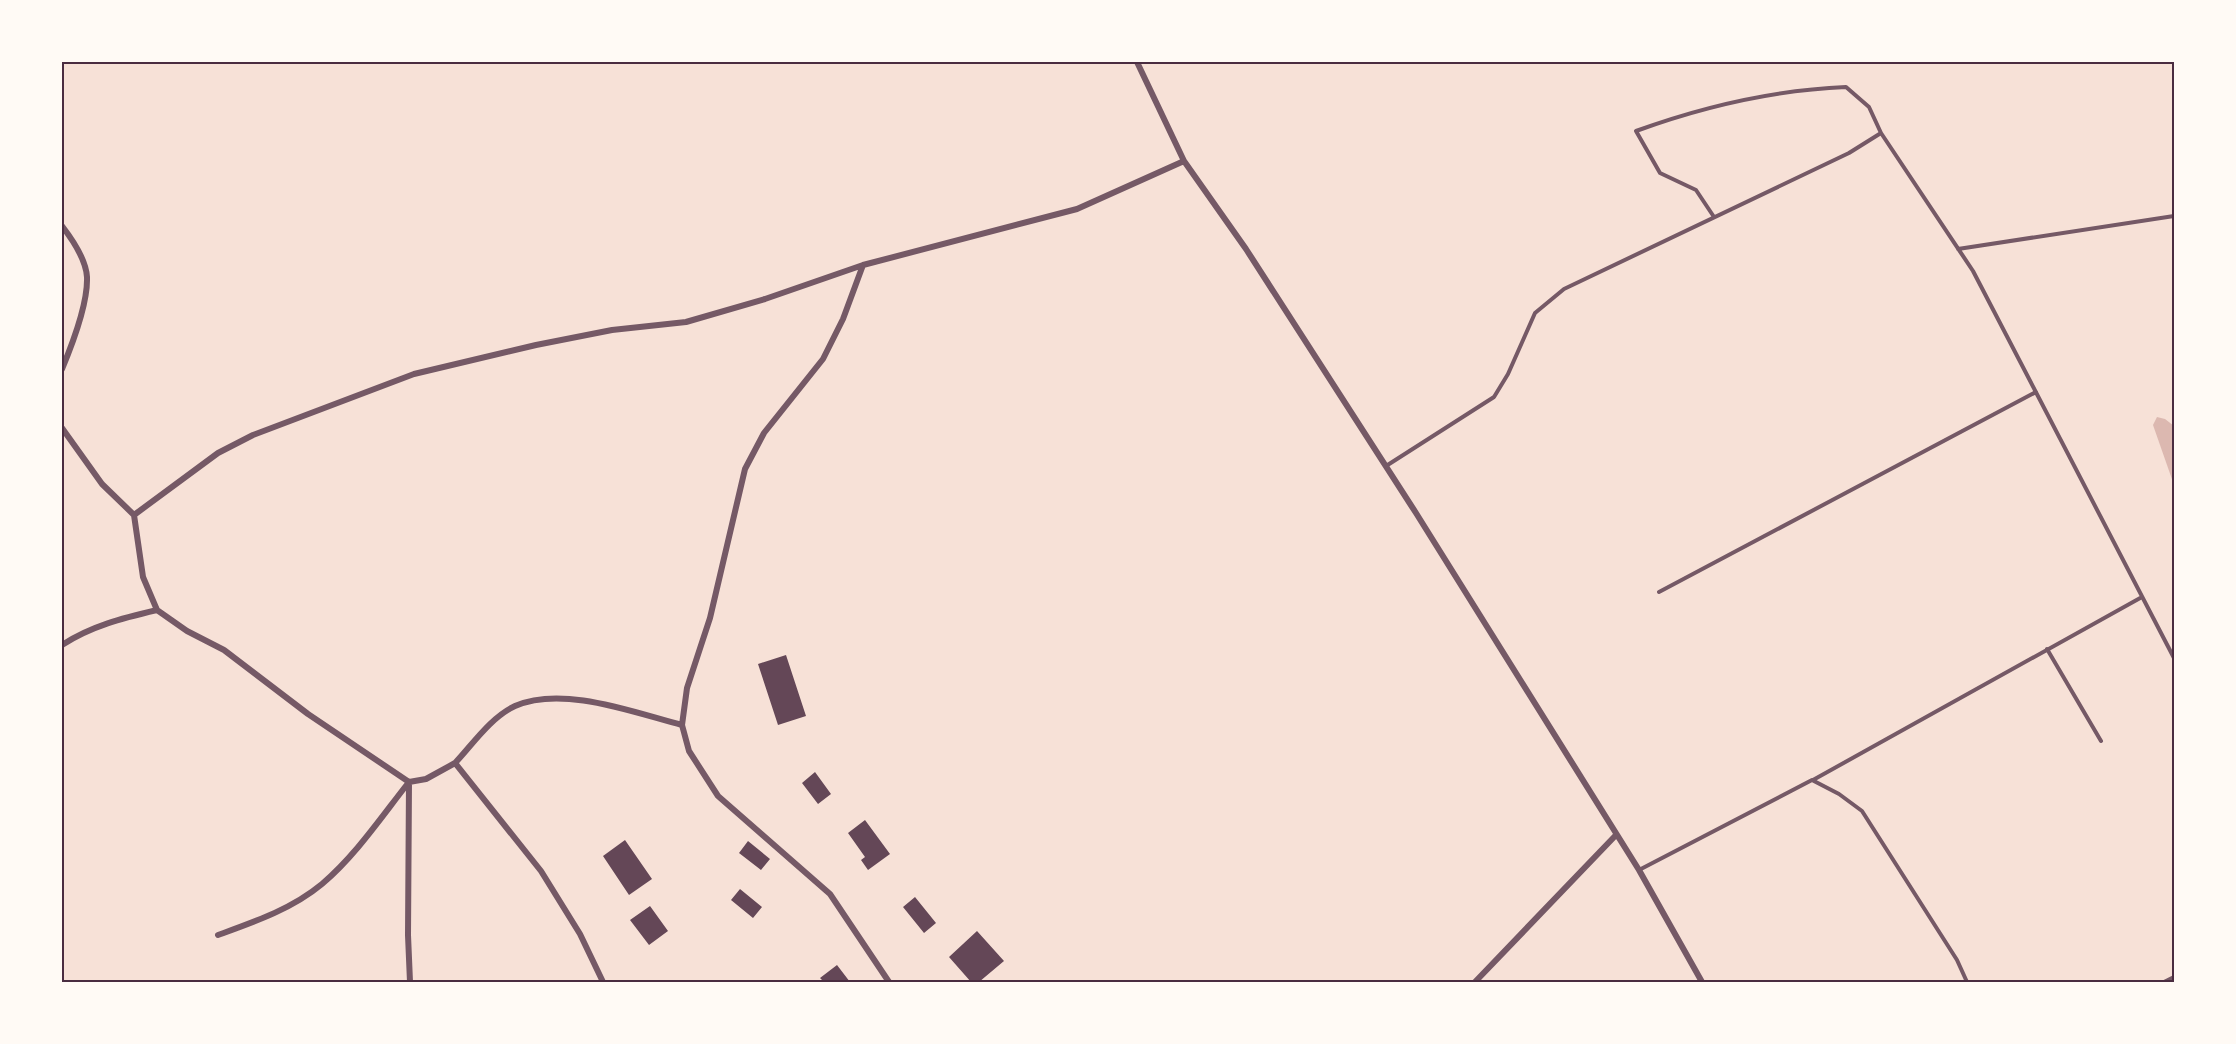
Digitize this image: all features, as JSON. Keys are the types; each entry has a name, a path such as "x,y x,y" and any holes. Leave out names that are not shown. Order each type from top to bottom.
{"street":[{"path":"1137,62 1184,161 1252,259 1386,466 1639,870 1702,982"},
{"path":"134,515 218,453 252,435 414,374 558,340 612,330 686,322 765,299 863,265 1077,209 1184,161"},
{"path":"62,226 73,240 87,276 82,307 62,369"},
{"path":"863,265 843,319 823,359 764,433 745,469 710,618 687,688 682,725 689,751 718,796 830,894 889,982"},
{"path":"62,428 102,484 134,515 143,577 157,610 187,632 224,650 308,714 409,782"},
{"path":"62,645 78,634 117,619 157,610"},
{"path":"218,935 293,903 321,884 354,850 409,782 426,779 455,763 496,719 514,706 533,701 559,699 603,704 682,725"},
{"path":"455,763 541,872 580,934 603,982"},
{"path":"409,782 410,982"},
{"path":"1475,982 1616,835"}],"lane":[{"path":"1714,217 1696,190 1660,173 1635,131 1675,117 1816,88 1845,87 1869,107 1881,133 1973,271 2175,658"},
{"path":"1386,466 1494,398 1508,374 1535,313 1564,288 1849,153 1881,133"},
{"path":"1958,249 2175,216"},
{"path":"1659,592 2036,392"},
{"path":"1639,870 1812,780 2142,597"},
{"path":"2047,649 2101,741"},
{"path":"1812,780 1839,794 1862,810 1957,960 1967,982"},
{"path":"2164,982 2175,977"}],"shaded area":[{"path":"2157,417 2165,419 2174,426 2174,485 2153,425"}],"building":[{"path":"786,655 806,716 778,725 758,664"},
{"path":"815,772 831,794 818,804 802,783"},
{"path":"865,820 890,854 868,870 861,860 865,857 848,833"},
{"path":"625,840 652,879 629,895 603,856"},
{"path":"748,841 770,859 761,870 739,853"},
{"path":"740,889 762,907 753,918 731,900"},
{"path":"915,897 936,923 924,933 903,907"},
{"path":"650,906 668,931 649,945 630,920"},
{"path":"977,931 1004,961 979,982 971,982 949,957"},
{"path":"837,965 850,982 824,982 820,978"}]}
